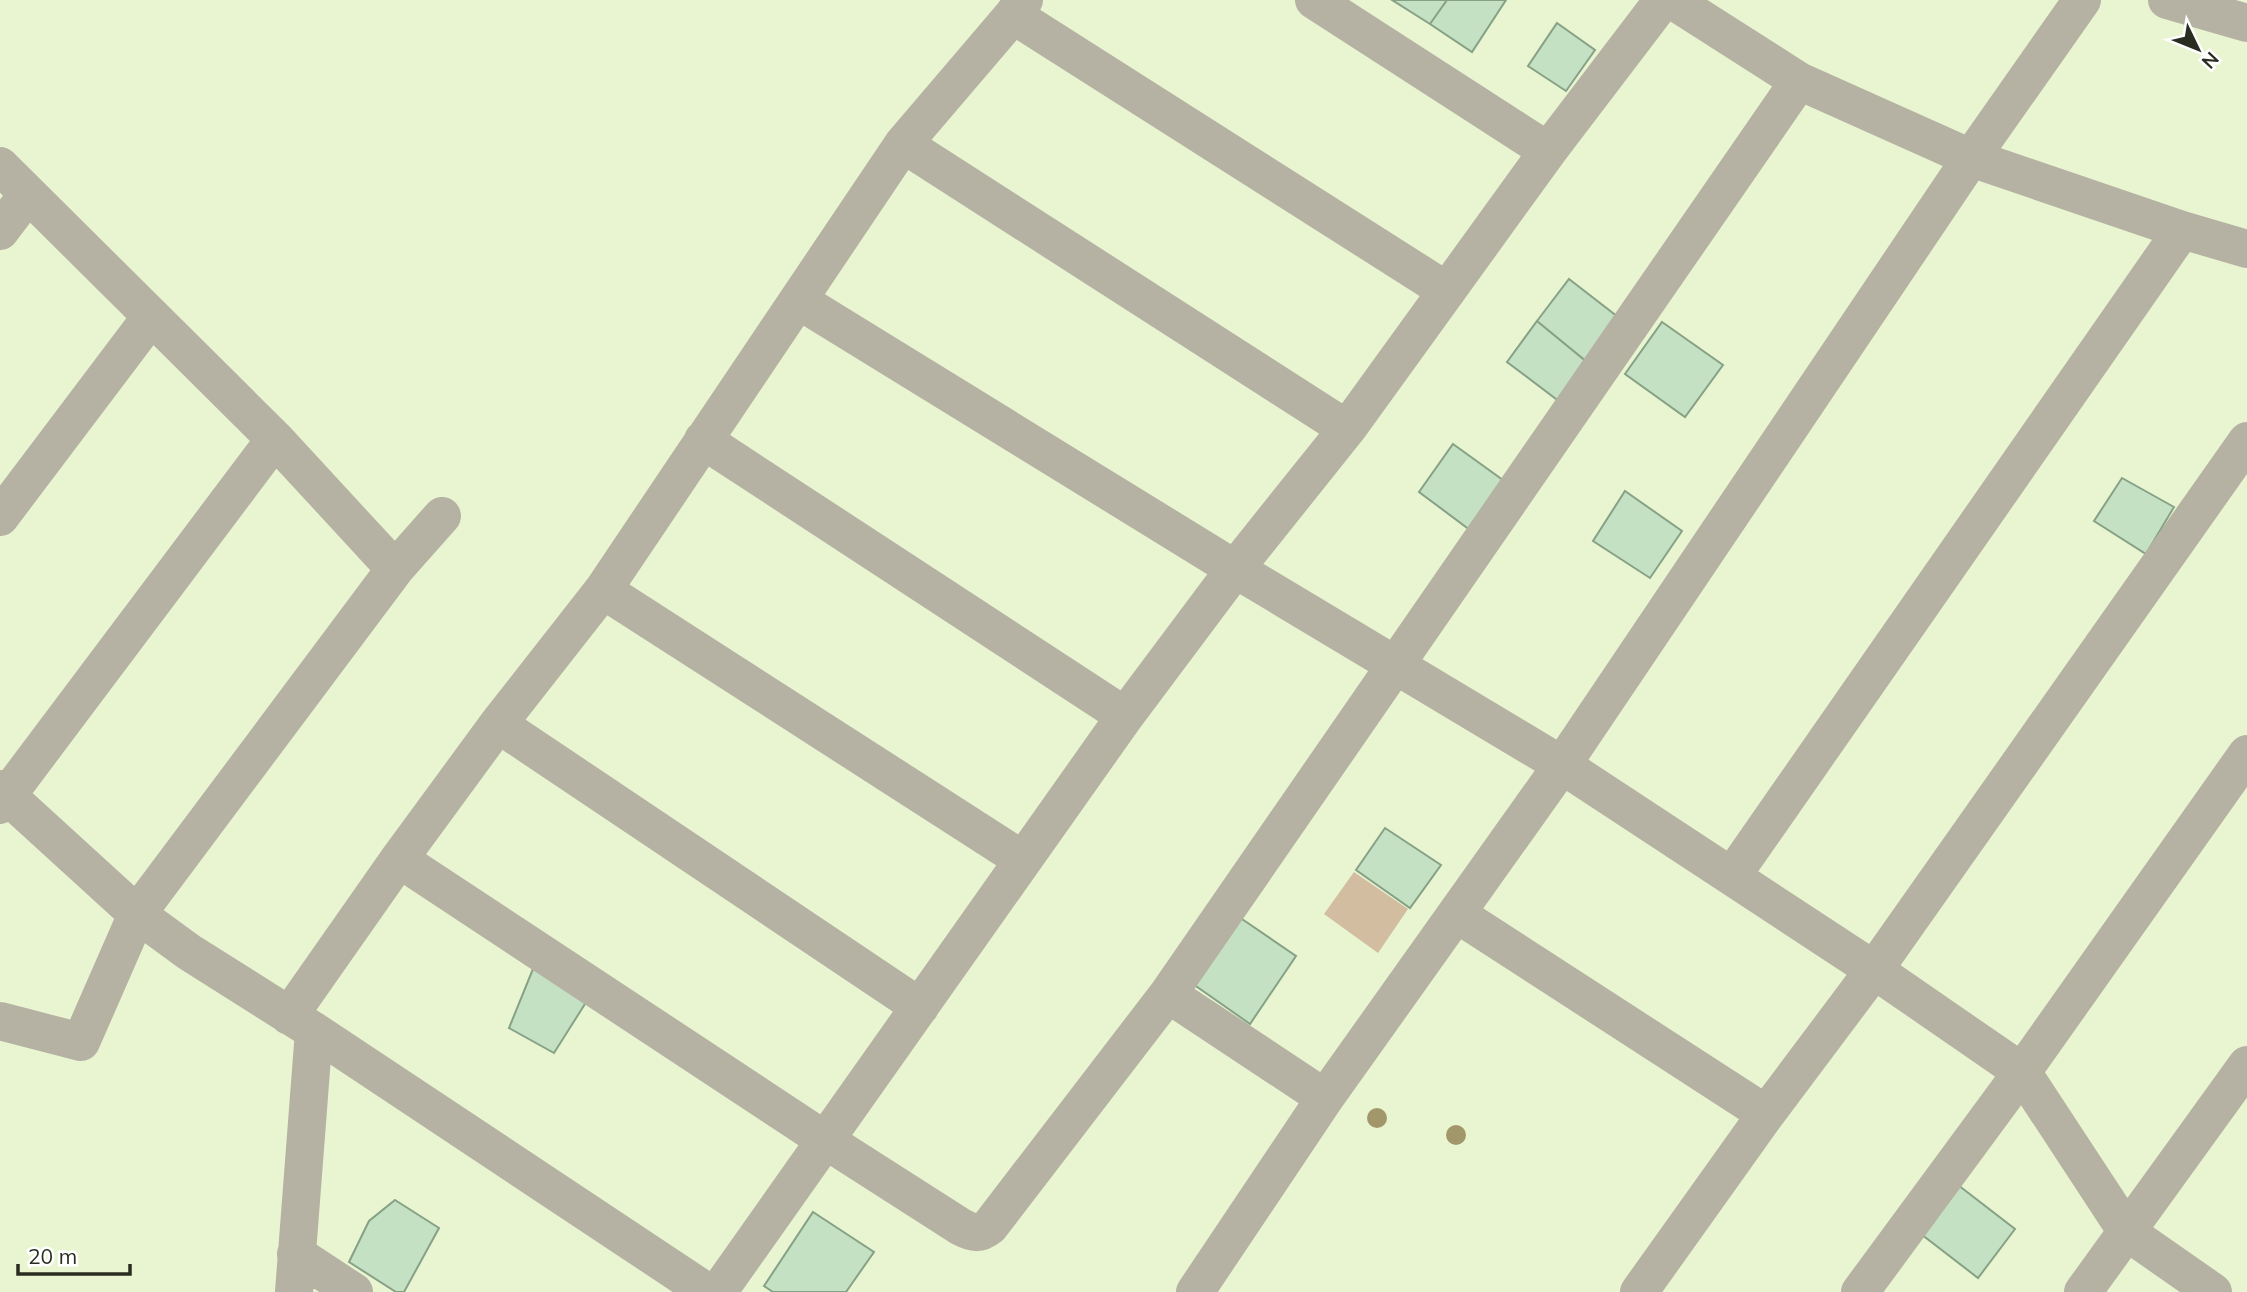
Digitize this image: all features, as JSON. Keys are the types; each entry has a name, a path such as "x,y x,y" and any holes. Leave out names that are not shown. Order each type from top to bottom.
{"street":[{"path":"1314,0 1548,151"},
{"path":"718,1292 1125,716 1235,569 1347,429 1548,151 1663,0"},
{"path":"1672,0 1799,81 1971,158 2182,230 2247,249"},
{"path":"1195,1292 1325,1098 1562,765 1971,158 2082,0"},
{"path":"2167,0 2247,23"},
{"path":"294,1292 302,1023 399,859 498,724 603,590 904,144 1019,8 1447,290"},
{"path":"399,859 961,1227 973,1233 984,1231 1168,994 1799,81"},
{"path":"904,144 1347,429"},
{"path":"0,166 275,439 395,569"},
{"path":"0,231 28,194"},
{"path":"1732,876 2182,230"},
{"path":"798,300 1235,569 1562,765 1874,970 2022,1072 2127,1232 2213,1292"},
{"path":"0,517 151,317"},
{"path":"275,439 2,797 137,914 190,952 302,1023 707,1292"},
{"path":"703,440 1125,716"},
{"path":"1639,1292 1766,1114 1874,970 2247,441"},
{"path":"0,1021 81,1042 137,914 395,569 442,516"},
{"path":"603,590 1023,860"},
{"path":"498,724 920,1007"},
{"path":"1860,1292 2022,1072 2247,754"},
{"path":"1457,914 1766,1114"},
{"path":"1168,994 1325,1098"},
{"path":"2083,1292 2247,1065"},
{"path":"296,1254 354,1292"}],"shaded area":[{"path":"1354,872 1408,909 1378,953 1324,914"}],"building":[{"path":"1392,0 1447,0 1430,24"},
{"path":"1447,0 1506,0 1472,52 1430,24"},
{"path":"1557,23 1595,50 1566,91 1528,66"},
{"path":"1569,279 1627,324 1593,367 1537,321"},
{"path":"1537,321 1593,367 1564,405 1507,362"},
{"path":"1662,322 1723,365 1685,417 1625,374"},
{"path":"1453,444 1507,483 1470,530 1419,492"},
{"path":"2122,478 2174,507 2146,554 2094,521"},
{"path":"1625,491 1682,531 1650,578 1593,541"},
{"path":"1385,828 1441,865 1410,908 1356,870"},
{"path":"1239,917 1296,956 1250,1024 1193,984"},
{"path":"535,964 590,996 554,1053 509,1028"},
{"path":"1958,1185 2015,1229 1978,1278 1921,1234"},
{"path":"395,1200 439,1228 404,1292 396,1292 349,1262 369,1221"},
{"path":"813,1212 874,1252 846,1292 773,1292 764,1286"}]}
